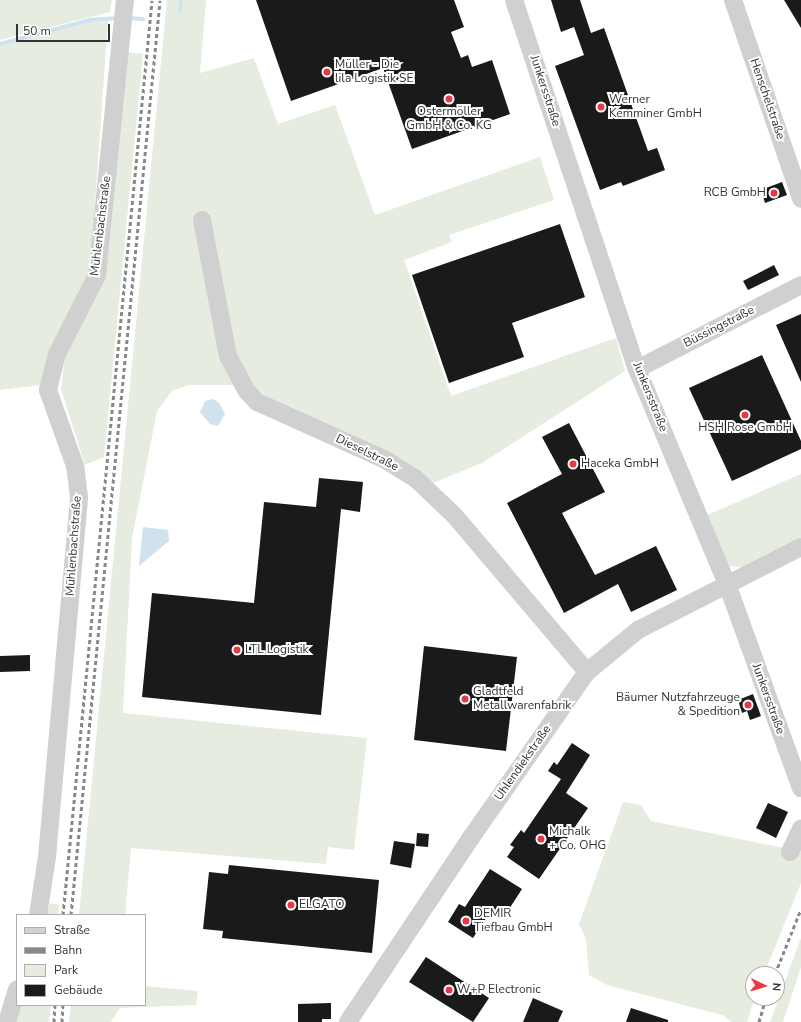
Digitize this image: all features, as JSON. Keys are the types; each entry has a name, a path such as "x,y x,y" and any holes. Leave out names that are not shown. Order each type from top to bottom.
{"street":[{"name":"Junkersstraße","path":"514,0 638,369 727,584 801,788"},
{"name":"Henschelstraße","path":"733,0 801,199"},
{"name":"Mühlenbachstraße","path":"38,914 46,857 79,497 75,466 48,390 57,354 97,275 124,4"},
{"name":"Dieselstraße","path":"202,220 228,356 247,391 257,402 384,459 415,478 454,515 587,672"},
{"name":"Büssingstraße","path":"638,369 801,285"},
{"name":"Uhlendiekstraße","path":"348,1022 470,839 587,672 638,630 801,547"},
{"path":"790,852 801,828"},
{"path":"7,1022 16,993"}],"green space":[{"path":"0,0 112,0 110,12 0,40"},
{"path":"167,0 206,0 200,73 254,58 278,124 335,105 375,215 540,157 554,200 449,235 452,242 404,260 451,396 616,338 625,371 482,463 433,483 276,404 252,386 233,352 209,213 198,221 234,385 189,385 172,391 157,411 132,538 123,713 367,738 354,850 328,847 326,864 131,848 125,914 79,914"},
{"path":"108,21 90,272 41,385 0,390 0,46 89,22"},
{"path":"128,52 143,54 104,457 85,465 61,389 65,357 104,277"},
{"path":"801,474 801,541 746,568 729,566 705,516"},
{"path":"623,802 641,805 651,821 789,849 801,825 801,883 767,966 745,966 745,1006 752,1006 747,1022 732,1022 722,1015 607,985 589,975 586,940 579,924"},
{"path":"50,903 59,905 58,914 45,914"},
{"path":"801,938 801,967 783,1022 770,1022 776,1006 785,1006 785,981"},
{"path":"146,986 198,991 196,1005 120,1008 111,1022 69,1022 71,1006 146,1006"},
{"path":"20,1006 51,1006 49,1022 15,1022"}],"water":[{"path":"213,399 219,403 225,414 218,426 210,424 200,412 205,401"},
{"path":"143,527 168,530 169,541 139,566"}],"building":[{"name":"Müller - Die lila Logistik SE","path":"256,0 454,0 464,27 451,32 461,58 468,55 472,67 492,60 510,114 412,149 383,68 291,101"},
{"name":"Werner Kemminer GmbH","path":"551,0 580,0 591,33 604,28 648,151 657,148 665,170 623,186 621,182 600,190 555,66 584,55 574,27 561,32"},
{"path":"784,0 801,0 801,28"},
{"name":"RCB GmbH","path":"782,182 787,195 765,203 761,190"},
{"path":"560,224 585,297 512,323 524,357 449,383 412,275"},
{"path":"774,265 779,275 748,290 743,281"},
{"path":"801,314 801,382 776,325"},
{"name":"HSH Rose GmbH","path":"762,355 801,441 801,449 732,481 689,388"},
{"path":"569,423 605,492 562,513 595,575 656,546 677,590 631,612 618,584 564,613 507,503 562,474 542,437"},
{"name":"LTL Logistik","path":"319,478 363,482 360,512 341,509 321,715 142,697 152,593 254,603 264,502 316,507"},
{"name":"Gladtfeld Metallwarenfabrik","path":"424,646 517,657 506,751 414,740"},
{"path":"30,655 30,671 0,672 0,656"},
{"name":"Bäumer Nutzfahrzeuge & Spedition","path":"753,694 761,716 750,720 747,711 742,713 738,700"},
{"name":"Michalk + Co. OHG","path":"572,743 590,755 566,793 588,808 539,879 507,857 514,847 510,845 521,830 524,833 561,779 548,771 554,762 557,765"},
{"path":"768,803 788,812 776,838 756,828"},
{"path":"417,833 429,834 428,847 416,846"},
{"path":"394,841 415,844 411,868 390,864"},
{"name":"ELGATO","path":"229,865 379,880 372,953 222,938 223,931 203,929 209,872 228,874"},
{"path":"490,869 522,889 504,917 492,909 473,938 448,922 459,904 465,907"},
{"name":"W+P Electronic","path":"426,957 489,998 473,1022 409,982"},
{"path":"533,998 563,1011 558,1022 523,1022"},
{"path":"331,1003 331,1019 322,1019 322,1022 298,1022 298,1004"},
{"path":"631,1008 668,1020 668,1022 626,1022"}],"waterway":[{"path":"180,12 181,0"},
{"path":"0,44 90,20 118,18"},
{"path":"128,18 143,19"}],"railway":[{"path":"63,914 152,0"},
{"path":"71,914 160,0"},
{"path":"778,966 801,909"},
{"path":"54,1022 55,1006"},
{"path":"62,1022 63,1006"},
{"path":"759,1022 764,1006"}],"place":[{"name":"Müller - Die lila Logistik SE","path":"327,72"},
{"name":"Ostermöller GmbH & Co. KG","path":"449,99"},
{"name":"Werner Kemminer GmbH","path":"601,107"},
{"name":"RCB GmbH","path":"774,193"},
{"name":"HSH Rose GmbH","path":"745,415"},
{"name":"Haceka GmbH","path":"573,464"},
{"name":"LTL Logistik","path":"237,650"},
{"name":"Gladtfeld Metallwarenfabrik","path":"465,699"},
{"name":"Bäumer Nutzfahrzeuge & Spedition","path":"748,705"},
{"name":"Michalk + Co. OHG","path":"541,839"},
{"name":"ELGATO","path":"291,905"},
{"name":"DEMIR Tiefbau GmbH","path":"466,921"},
{"name":"W+P Electronic","path":"449,990"}]}
